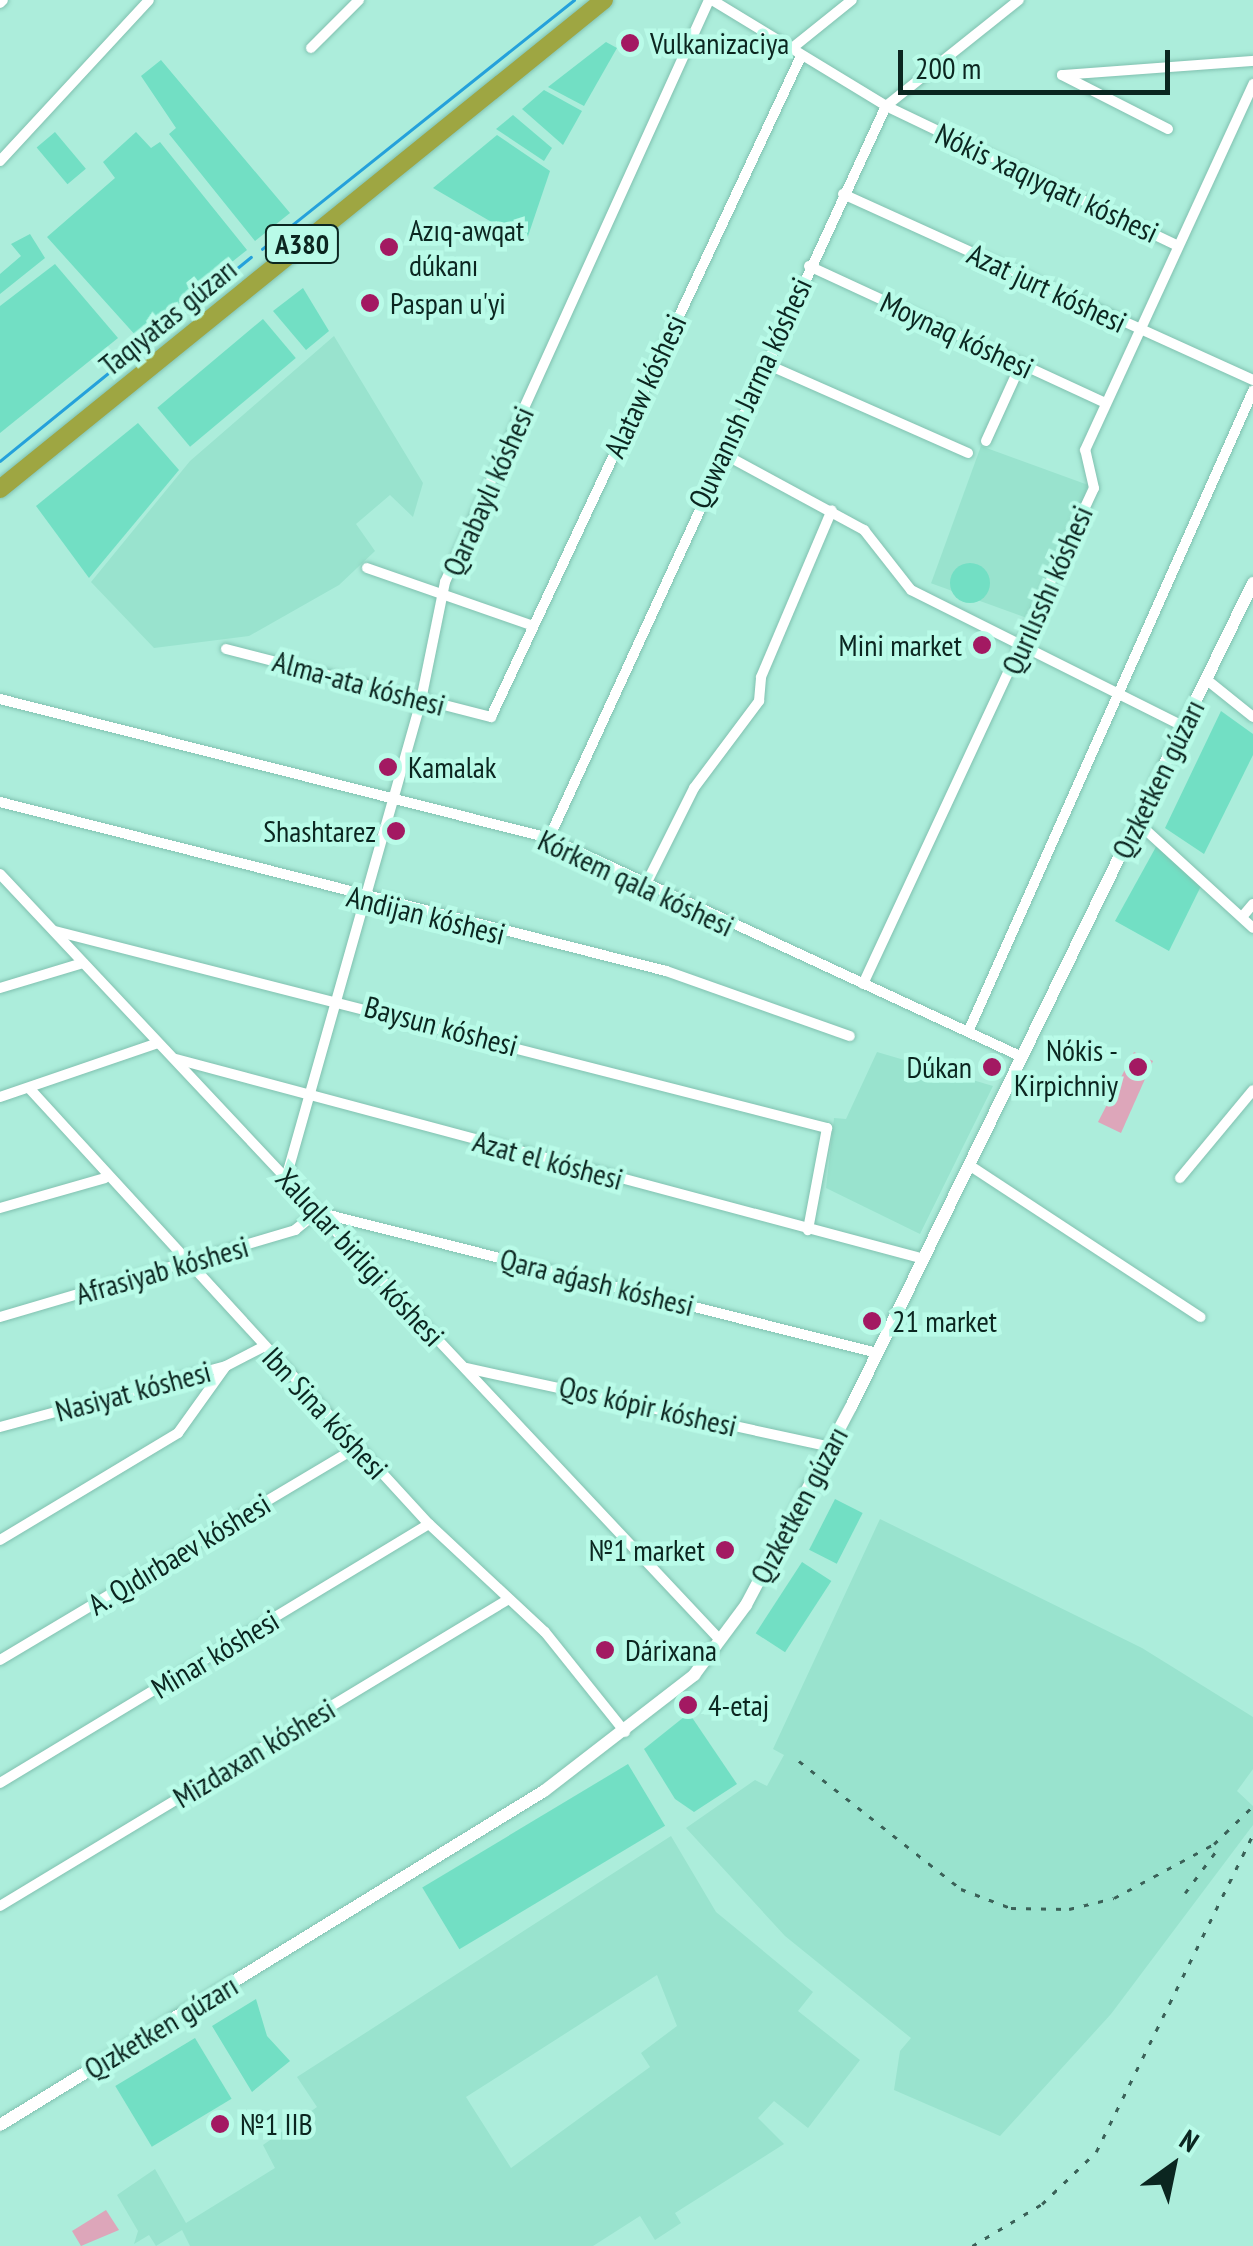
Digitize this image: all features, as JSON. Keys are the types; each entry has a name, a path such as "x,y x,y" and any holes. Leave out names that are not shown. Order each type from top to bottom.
{"highway":[{"name":"Taqıyatas gúzarı","path":"0,489 604,0"}],"street":[{"path":"0,161 150,0"},
{"path":"310,48 359,0"},
{"name":"Nókis xaqıyqatı kóshesi","path":"711,0 886,106 1176,244"},
{"name":"Qarabaylı kóshesi","path":"286,1178 312,1098 421,700 443,596 711,0"},
{"name":"Alataw kóshesi","path":"491,717 796,52 852,0"},
{"name":"Quwanısh Jarma kóshesi","path":"550,838 722,453 886,106 1019,0"},
{"path":"1168,128 1062,75 1253,61"},
{"name":"Qurılısshı kóshesi","path":"863,984 1094,488 1085,450 1176,244 1253,84"},
{"name":"Azat jurt kóshesi","path":"843,194 1253,380"},
{"name":"Moynaq kóshesi","path":"809,266 1105,403"},
{"path":"764,363 968,453"},
{"path":"986,442 1021,364"},
{"path":"968,1032 1124,696 1253,391"},
{"path":"722,453 832,510 877,542 911,590 1184,727"},
{"path":"646,884 694,788 759,702 761,678 832,510"},
{"path":"366,568 531,625"},
{"name":"Qızketken gúzarı","path":"0,2125 434,1861 664,1705 720,1640 878,1353 1253,583"},
{"name":"Alma-ata kóshesi","path":"226,649 491,717"},
{"path":"1207,680 1253,717"},
{"name":"Kórkem qala kóshesi","path":"0,699 550,838 1022,1057"},
{"name":"Andijan kóshesi","path":"0,802 365,899 666,971 850,1036"},
{"path":"1137,822 1253,928"},
{"name":"Xalıqlar birligi kóshesi","path":"0,874 720,1640"},
{"path":"1242,917 1253,904"},
{"name":"Baysun kóshesi","path":"54,931 338,998 828,1128 808,1230"},
{"path":"0,988 83,962"},
{"path":"0,1096 158,1044"},
{"name":"Azat el kóshesi","path":"173,1058 924,1258"},
{"name":"Ibn Sina kóshesi","path":"29,1088 105,1178 430,1524 545,1632 625,1732"},
{"path":"1180,1178 1253,1090"},
{"path":"970,1165 1200,1317"},
{"path":"0,1208 105,1178"},
{"name":"Afrasiyab kóshesi","path":"0,1317 295,1230 318,1212"},
{"name":"Qara aǵash kóshesi","path":"318,1212 878,1353"},
{"name":"Nasiyat kóshesi","path":"0,1427 226,1366 263,1346"},
{"path":"0,1540 178,1433 226,1366"},
{"name":"Qos kópir kóshesi","path":"465,1368 830,1446"},
{"name":"A. Qıdırbaev kóshesi","path":"0,1660 357,1447"},
{"name":"Minar kóshesi","path":"0,1783 430,1524"},
{"name":"Mizdaxan kóshesi","path":"0,1906 507,1600"}],"shaded area":[{"path":"606,42 617,48 584,106 548,87"},
{"path":"161,60 290,213 255,241 169,134 176,128 141,76"},
{"path":"544,90 582,111 563,145 522,109"},
{"path":"513,115 552,148 544,161 496,129"},
{"path":"55,132 86,169 67,184 37,147"},
{"path":"136,132 151,148 160,142 247,250 137,337 47,237 115,178 103,162"},
{"path":"497,135 550,171 526,242 433,188"},
{"path":"30,234 45,258 0,294 0,274 21,256 11,244"},
{"path":"55,264 118,338 0,433 0,306"},
{"path":"303,288 329,331 306,350 273,311"},
{"path":"263,319 296,358 190,447 157,408"},
{"path":"334,336 423,483 413,517 390,495 356,524 375,551 339,585 249,636 154,648 91,582 190,461"},
{"path":"138,423 179,470 89,578 36,506"},
{"path":"981,446 1088,485 1038,622 931,583"},
{"path":"970,563 984,569 990,583 984,597 970,603 956,597 950,583 956,569"},
{"path":"1221,711 1253,734 1253,755 1204,854 1165,828"},
{"path":"1157,845 1201,886 1169,951 1115,921"},
{"path":"877,1052 993,1086 920,1234 826,1188 834,1118 846,1119"},
{"path":"835,1499 863,1513 837,1564 809,1550"},
{"path":"880,1519 1142,1648 1253,1717 1253,1769 1237,1791 1253,1806 1253,1825 1111,2014 1000,2136 894,2090 900,2051 911,2038 785,1936 686,1828 755,1780 767,1786 784,1755 773,1749"},
{"path":"802,1562 831,1581 785,1652 756,1633"},
{"path":"689,1713 737,1784 694,1812 675,1799 644,1749"},
{"path":"628,1764 665,1826 459,1949 422,1888"},
{"path":"671,1836 716,1912 813,1992 798,2011 860,2060 808,2128 774,2101 758,2118 784,2144 675,2213 681,2223 655,2240 640,2216 593,2246 190,2246 182,2230 156,2246 149,2235 134,2244 138,2231 117,2195 155,2169 186,2223 275,2168 263,2145 317,2107 297,2077","holes":["657,1975 677,2026 641,2053 650,2067 511,2168 466,2097"]},
{"path":"256,1999 267,2036 290,2061 252,2092 212,2026"},
{"path":"195,2038 232,2099 152,2147 115,2086"}],"building":[{"path":"1134,1052 1153,1061 1121,1133 1098,1122"},
{"path":"106,2210 119,2230 81,2246 72,2231"}],"waterway":[{"path":"262,249 574,0"},
{"path":"143,345 251,257"},
{"path":"0,461 133,353"}],"railway":[{"path":"799,1761 961,1889 1011,1908 1069,1909 1114,1898 1214,1844 1253,1806"},
{"path":"972,2246 1042,2204 1096,2152 1253,1835"},
{"path":"1185,1893 1219,1847"}],"place":[{"name":"Vulkanizaciya","path":"630,43"},
{"name":"Azıq-awqat dúkanı","path":"389,247"},
{"name":"Paspan u'yi","path":"370,303"},
{"name":"Mini market","path":"982,645"},
{"name":"Kamalak","path":"388,767"},
{"name":"Shashtarez","path":"396,831"},
{"name":"Dúkan","path":"992,1067"},
{"name":"Nókis - Kirpichniy","path":"1138,1067"},
{"name":"21 market","path":"872,1321"},
{"name":"№1 market","path":"725,1550"},
{"name":"Dárixana","path":"605,1650"},
{"name":"4-etaj","path":"688,1705"},
{"name":"№1 IIB","path":"220,2124"}]}
